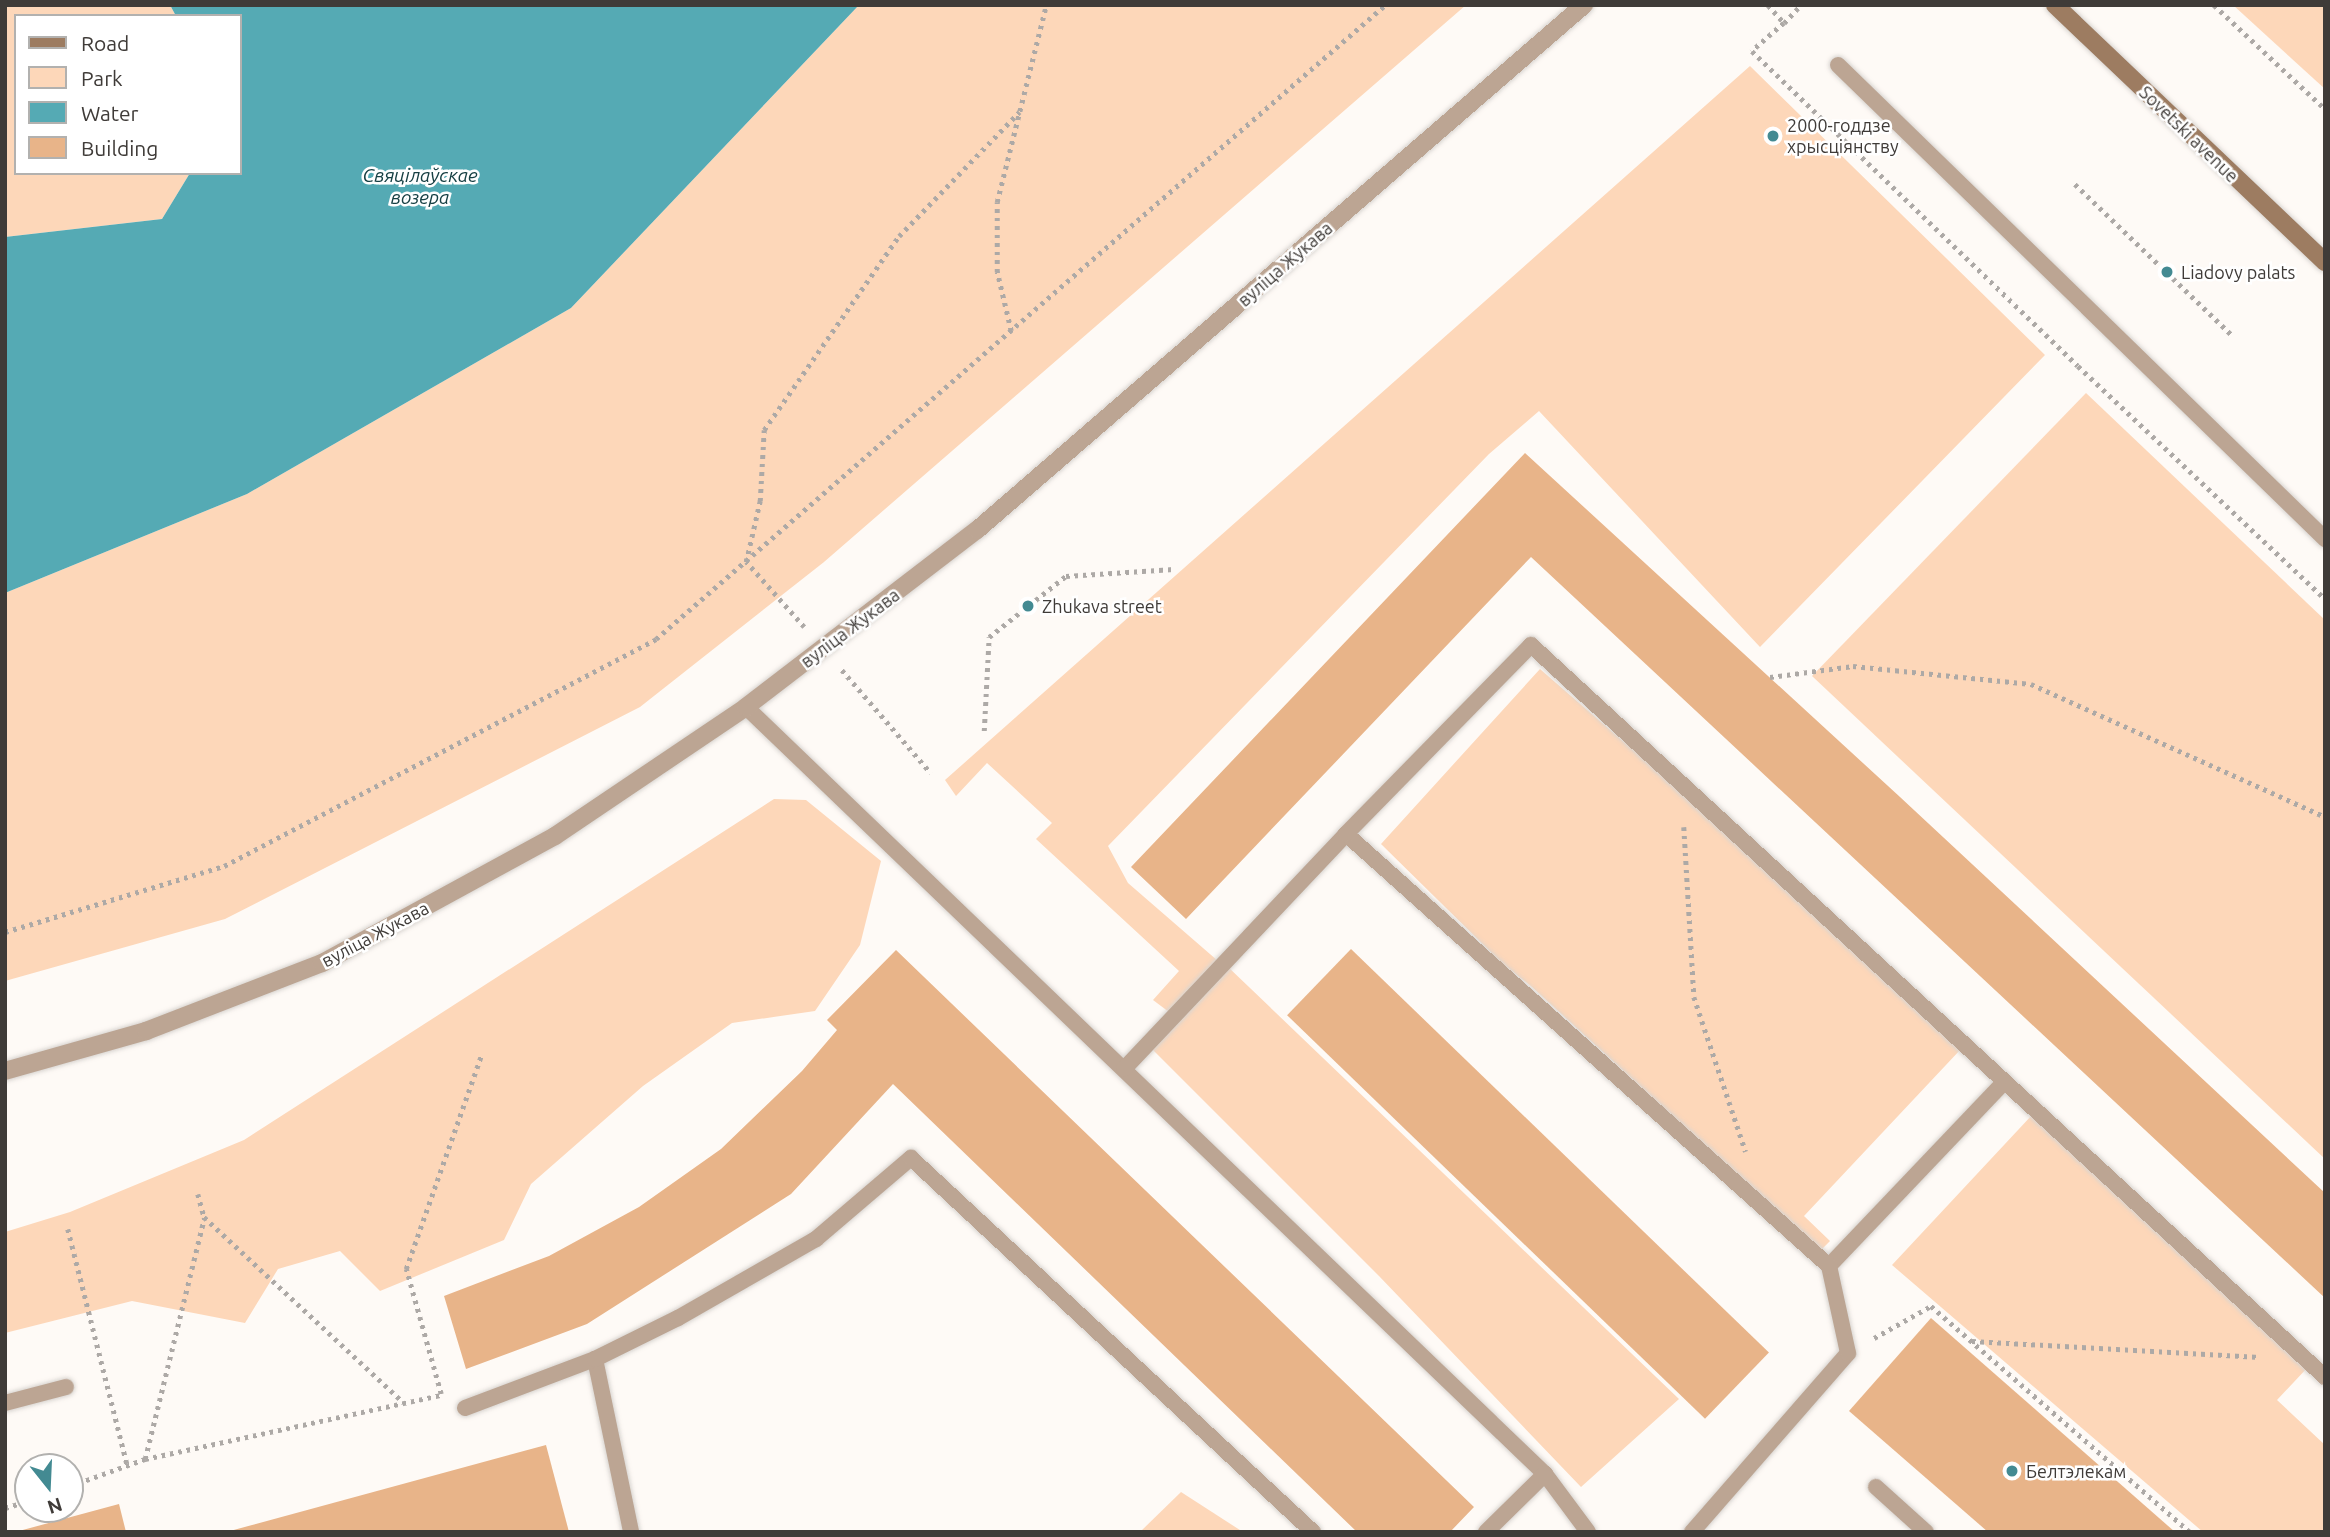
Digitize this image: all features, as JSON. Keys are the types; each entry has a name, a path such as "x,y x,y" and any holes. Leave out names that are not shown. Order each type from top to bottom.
{"main road":[{"name":"Sovetski avenue","path":"2055,5 2325,262"}],"street":[{"name":"вуліца Жукава","path":"5,1071 146,1031 322,964 555,836 746,707 978,530 1584,5"}],"lane":[{"path":"1838,65 2325,539"},
{"path":"1124,1069 1346,834 1531,645 2325,1377"},
{"path":"746,707 1545,1474 1588,1532"},
{"path":"1346,834 1829,1266 1848,1353 1692,1532"},
{"path":"1829,1266 2004,1082"},
{"path":"465,1408 595,1359 678,1318 816,1239 911,1158 1313,1532"},
{"path":"595,1359 631,1532"},
{"path":"5,1403 66,1387"},
{"path":"1486,1532 1545,1474"},
{"path":"1876,1487 1924,1531"}],"path":[{"path":"1011,331 998,272 997,202 1046,5"},
{"path":"5,932 224,866 656,639 1385,5"},
{"path":"1768,5 1784,23"},
{"path":"1801,5 1752,51 2067,356 2325,599"},
{"path":"2214,5 2325,109"},
{"path":"746,562 760,501 764,430 898,236 1019,112"},
{"path":"2075,184 2232,335"},
{"path":"984,730 989,637 1066,576 1174,569"},
{"path":"1770,677 1853,666 2031,684 2325,817"},
{"path":"1682,785 1694,998 1748,1160"},
{"path":"441,1395 406,1269 481,1056"},
{"path":"145,1459 204,1217 198,1194"},
{"path":"204,1217 404,1403"},
{"path":"68,1229 128,1467"},
{"path":"1848,1353 1931,1306 2190,1532"},
{"path":"1971,1340 2305,1359"},
{"path":"84,1481 145,1459 441,1395 465,1408"}],"green space":[{"path":"5,5 170,5 175,14 14,14 14,175 189,175 162,219 5,237"},
{"path":"859,5 1466,5 824,562 640,707 225,919 5,981 5,593 247,494 571,308"},
{"path":"2233,5 2325,5 2325,89"},
{"path":"1750,66 2045,355 1760,647 1539,411 1489,454 1108,846 1128,883 1218,961 1169,1012 1153,1000 1179,971 1036,839 1052,823 987,763 956,796 945,780"},
{"path":"2086,393 2325,620 2325,1159 1812,676"},
{"path":"1540,669 1655,769 1961,1049 1804,1216 1830,1241 1820,1251 1532,987 1502,963 1381,844"},
{"path":"774,799 806,800 881,861 860,945 815,1011 732,1023 643,1086 531,1184 504,1240 380,1291 340,1251 278,1269 245,1323 132,1301 5,1333 5,1232 70,1212 244,1140"},
{"path":"1227,966 1679,1399 1581,1487 1379,1276 1151,1048"},
{"path":"2032,1115 2308,1367 2277,1400 2325,1445 2325,1532 2203,1532 1892,1265"},
{"path":"1181,1492 1243,1532 1140,1532"}],"water":[{"name":"Свяцілаўскае возера","path":"170,5 859,5 571,308 247,494 5,593 5,237 162,219 189,175 242,175 242,14 175,14"}],"building":[{"path":"1525,453 1900,797 2325,1193 2325,1298 1531,557 1186,919 1131,867"},
{"path":"1351,949 1769,1353 1705,1419 1287,1015"},
{"path":"896,950 1474,1507 1450,1532 1357,1532 893,1084 791,1194 587,1324 466,1369 444,1296 549,1256 639,1207 721,1149 802,1071 837,1030 827,1020"},
{"name":"Белтэлекам","path":"1931,1318 2175,1532 1988,1532 1849,1411"},
{"path":"546,1445 569,1532 230,1532 230,1531"},
{"path":"119,1504 126,1532 19,1532 49,1523 84,1523 84,1513"}],"place":[{"name":"2000-годдзе хрысціянству","path":"1773,136"},
{"name":"Liadovy palats","path":"2167,272"},
{"name":"Zhukava street","path":"1028,606"},
{"name":"Белтэлекам","path":"2012,1471"}]}
